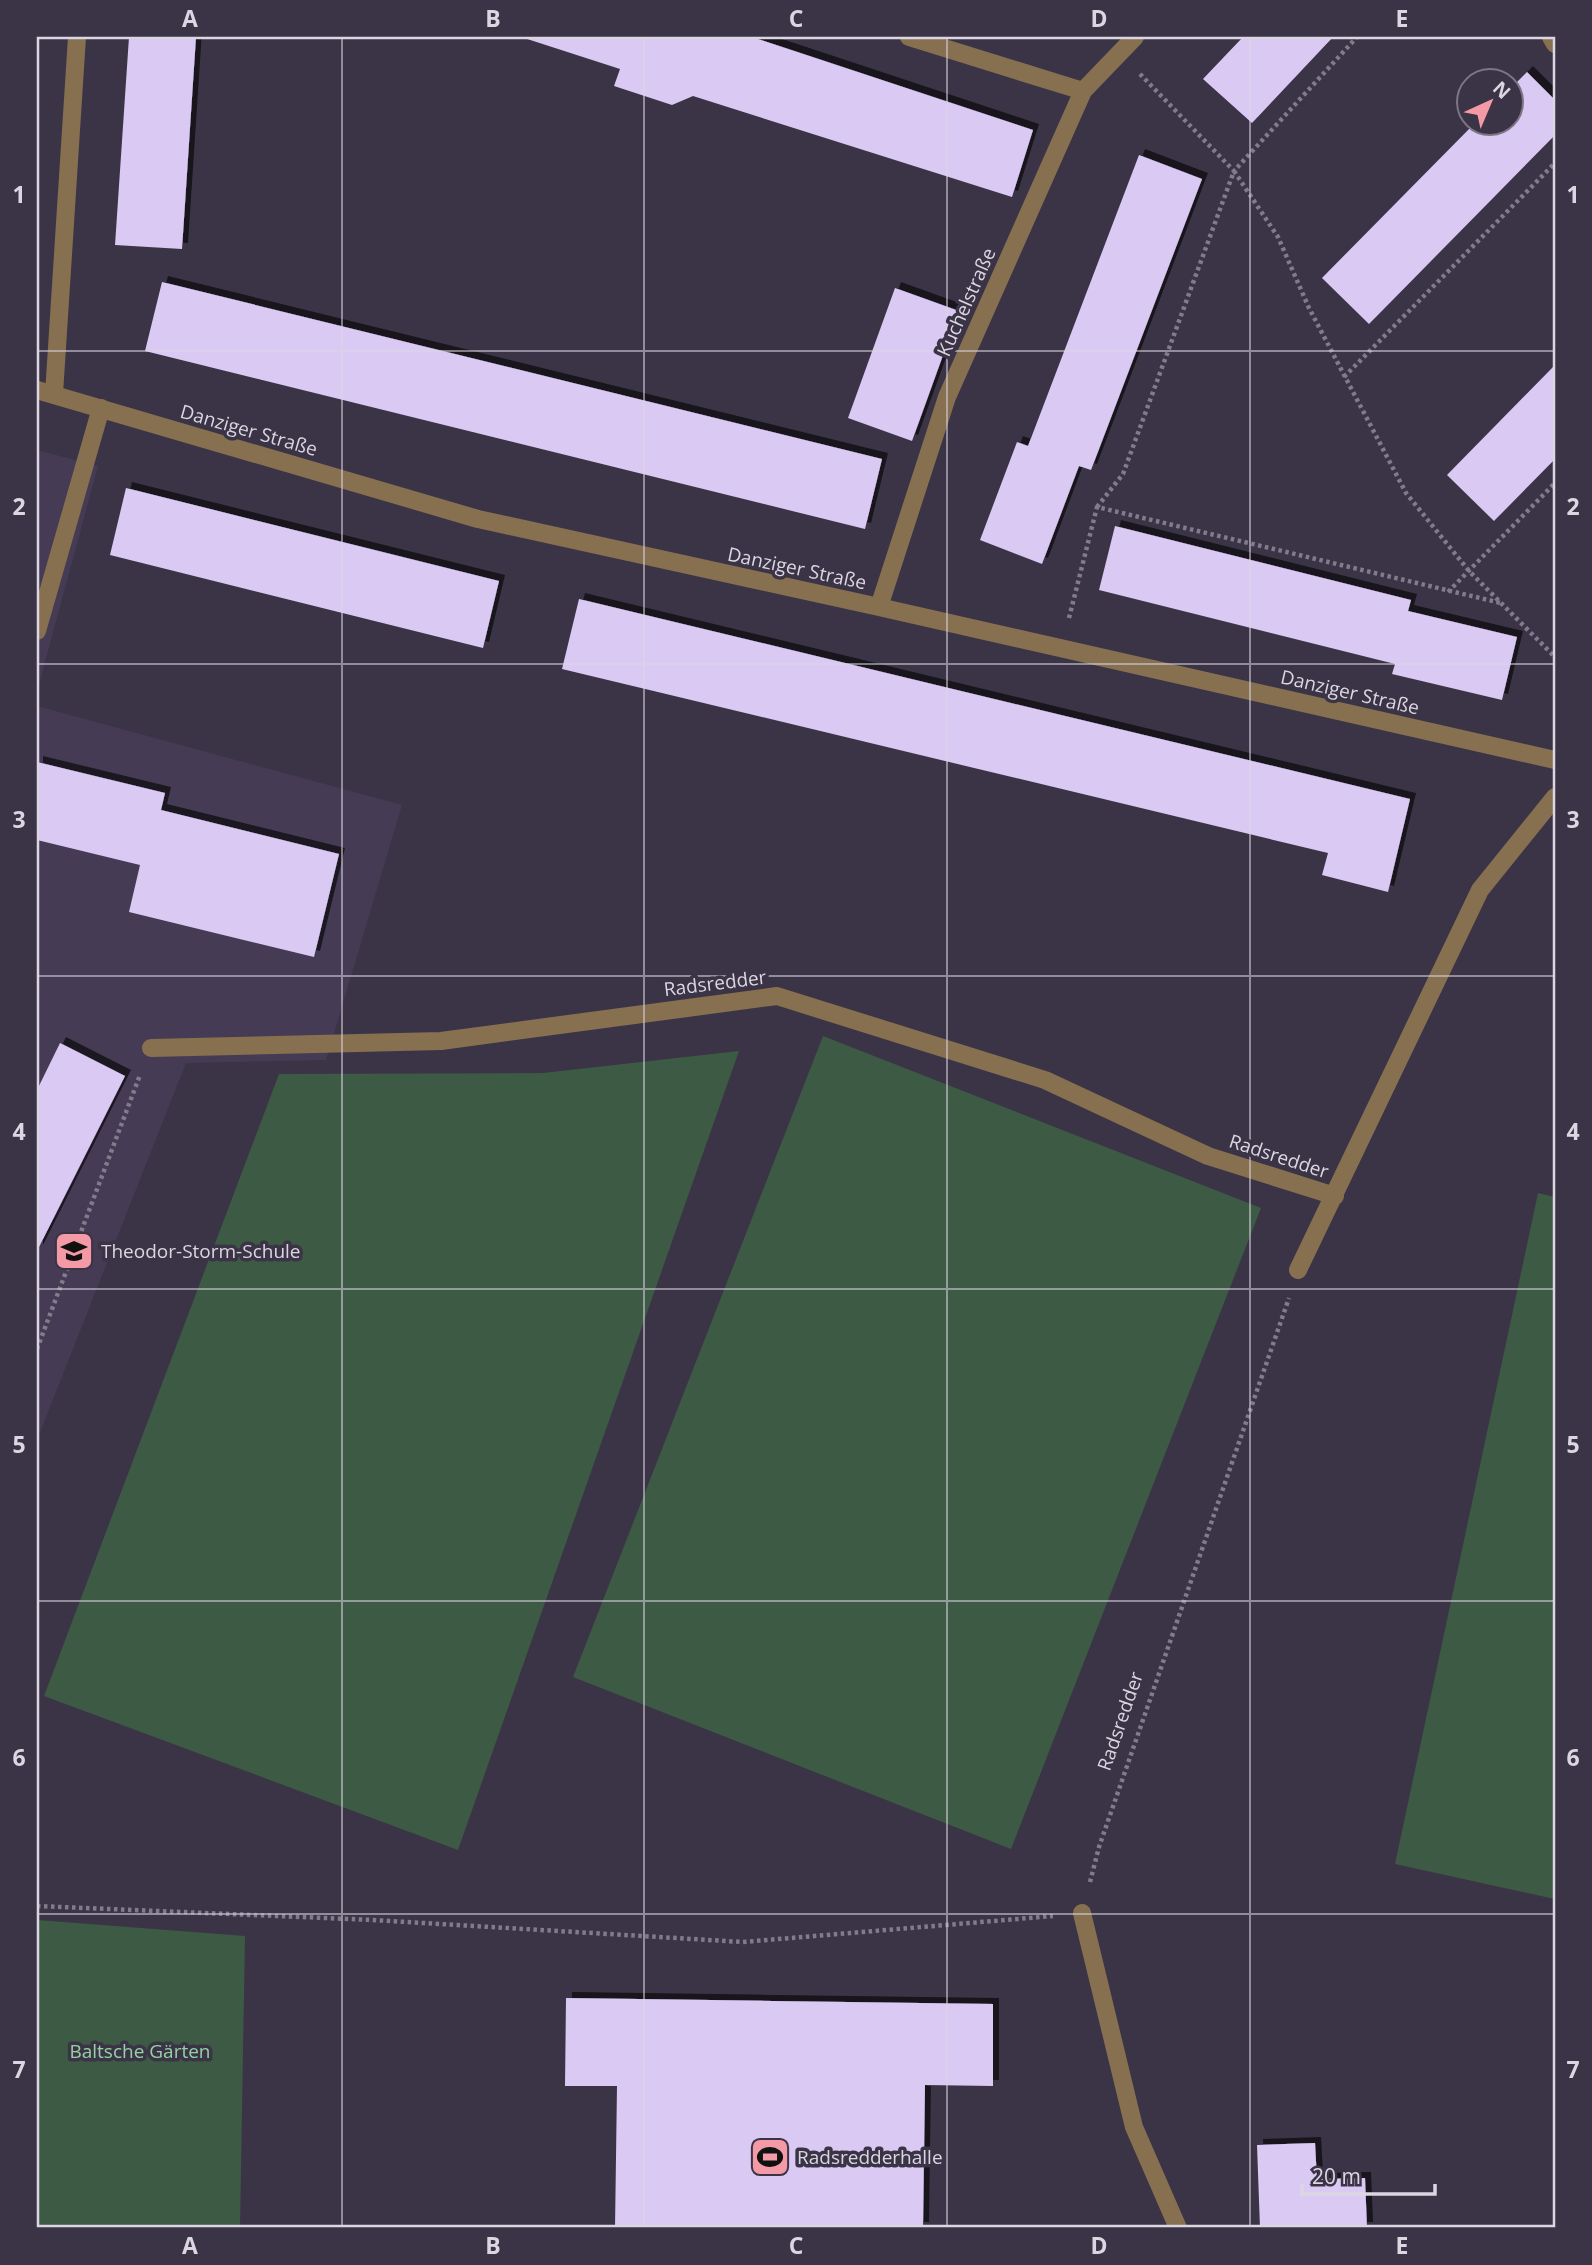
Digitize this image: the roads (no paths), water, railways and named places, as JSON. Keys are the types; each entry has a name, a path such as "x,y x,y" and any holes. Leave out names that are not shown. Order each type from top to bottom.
{"street":[{"path":"45,392 77,37"},
{"path":"909,37 1083,91"},
{"name":"Kuchelstraße","path":"879,607 947,397 1083,91 1135,37"},
{"path":"1551,37 1555,44"},
{"name":"Danziger Straße","path":"45,392 478,519 1555,760"},
{"path":"37,631 101,408"},
{"name":"Radsredder","path":"1298,1270 1480,890 1555,797"},
{"name":"Radsredder","path":"151,1048 441,1041 777,996 1045,1080 1208,1156 1335,1196"},
{"path":"1082,1913 1134,2127 1178,2228"}],"place":[{"name":"Theodor-Storm-Schule","path":"74,1251"},
{"name":"Radsredderhalle","path":"770,2157"}],"park label":[{"name":"Baltsche Gärten","path":"140,2051"}]}
